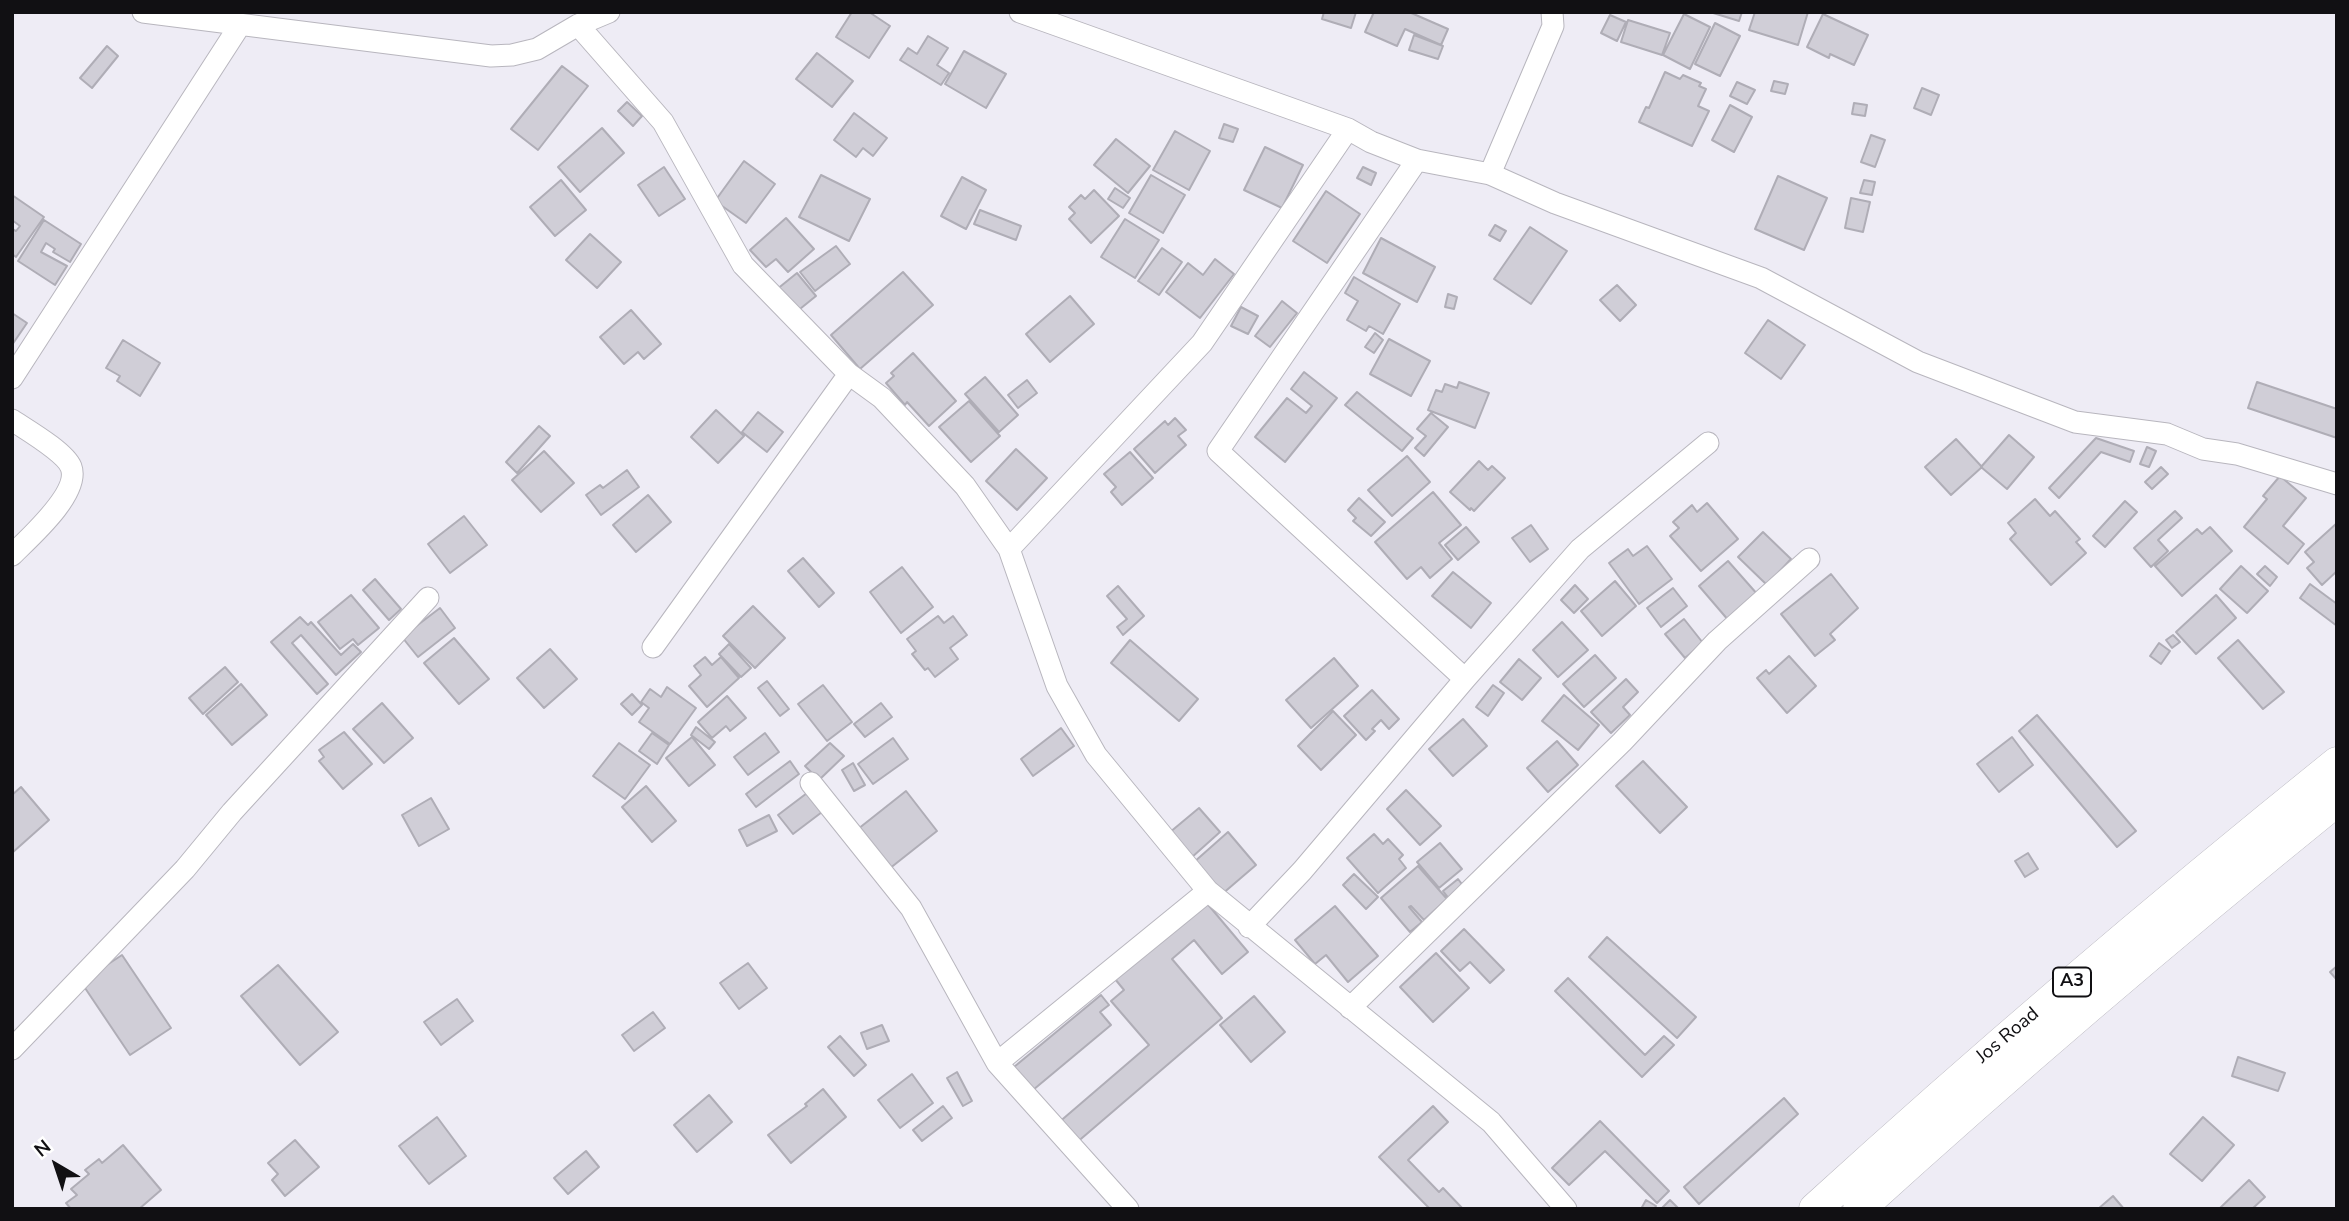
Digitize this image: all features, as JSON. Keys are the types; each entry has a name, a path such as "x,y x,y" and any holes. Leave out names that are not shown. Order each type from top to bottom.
{"highway":[{"name":"Jos Road","path":"1815,1209 1980,1061 2205,869 2337,763"},
{"name":"Jos Road","path":"1859,1209 1981,1098 2337,800"}],"street":[{"path":"143,12 491,57 537,49 578,25 609,12"},
{"path":"1020,12 1348,129 1371,142 1417,160 1490,174 1555,203 1761,278 1918,362 2075,422 2167,434 2203,449 2237,454 2337,484"},
{"path":"1490,174 1553,26 1552,12"},
{"path":"12,378 240,25"},
{"path":"578,25 663,122 743,265 849,374 882,398 965,486 1009,549 1056,686 1096,755 1208,891 1491,1122 1566,1209"},
{"path":"1009,549 1202,343 1348,129"},
{"path":"1417,160 1218,451 1465,680"},
{"path":"653,647 849,374"},
{"path":"12,420 59,453 71,465 73,474 60,504 12,555"},
{"path":"1249,927 1302,871 1580,549 1708,443"},
{"path":"1350,1008 1622,742 1717,641 1810,559"},
{"path":"12,1049 186,869 232,812 428,598"},
{"path":"811,783 911,908 998,1063 1128,1209"},
{"path":"998,1063 1208,891"}],"building":[{"path":"852,12 869,12 890,26 869,58 836,37"},
{"path":"1324,12 1356,12 1351,28 1322,19"},
{"path":"1374,12 1409,12 1448,29 1441,45 1405,29 1397,46 1365,32"},
{"path":"1710,12 1742,12 1739,21"},
{"path":"1755,12 1808,12 1798,45 1749,30"},
{"path":"1684,14 1710,27 1690,69 1663,55"},
{"path":"1823,14 1868,35 1854,65 1830,54 1829,58 1807,47"},
{"path":"1610,15 1626,22 1617,41 1601,33"},
{"path":"1628,20 1670,33 1662,55 1621,42"},
{"path":"1715,23 1740,36 1720,76 1695,64"},
{"path":"1414,35 1443,46 1438,59 1409,50"},
{"path":"928,36 948,48 937,65 949,73 941,85 900,60 908,48 917,54"},
{"path":"107,46 118,56 92,88 80,78"},
{"path":"964,51 1006,74 986,108 945,84"},
{"path":"817,53 853,81 832,107 796,79"},
{"path":"562,66 588,86 538,150 511,129"},
{"path":"1665,72 1680,79 1683,75 1701,83 1699,86 1706,89 1698,106 1709,111 1692,146 1639,122 1646,107 1649,108"},
{"path":"1774,81 1788,84 1785,94 1771,91"},
{"path":"1737,82 1755,90 1747,104 1730,96"},
{"path":"1922,88 1939,95 1931,115 1914,108"},
{"path":"627,102 642,116 633,126 618,111"},
{"path":"1854,103 1867,105 1865,116 1852,114"},
{"path":"1730,105 1752,117 1734,152 1712,140"},
{"path":"854,113 887,138 873,156 863,148 856,157 834,140"},
{"path":"1224,124 1238,129 1233,142 1219,138"},
{"path":"602,128 624,153 580,192 558,167"},
{"path":"1175,131 1210,151 1189,190 1153,170"},
{"path":"1871,135 1885,140 1875,167 1861,162"},
{"path":"1116,139 1150,166 1128,193 1094,165"},
{"path":"1265,147 1303,165 1282,208 1244,190"},
{"path":"744,161 775,184 746,223 715,201"},
{"path":"664,167 685,199 659,216 638,185"},
{"path":"1363,167 1376,173 1371,185 1357,178"},
{"path":"821,175 870,199 849,241 799,217"},
{"path":"1151,175 1185,195 1163,233 1129,213"},
{"path":"1778,176 1827,198 1804,250 1755,229"},
{"path":"962,177 986,190 966,229 941,216"},
{"path":"561,180 586,210 555,236 530,207"},
{"path":"1864,180 1875,182 1872,195 1860,193"},
{"path":"1115,188 1130,198 1123,208 1108,199"},
{"path":"1094,190 1119,216 1091,243 1069,219 1075,213 1069,207 1081,195 1085,199"},
{"path":"1326,191 1360,214 1327,263 1293,241"},
{"path":"12,195 44,217 16,257 12,254 12,229 16,231 20,226 12,220"},
{"path":"1851,198 1870,202 1863,232 1845,228"},
{"path":"980,210 1021,226 1016,240 974,224"},
{"path":"786,218 814,249 788,272 776,259 766,267 750,250"},
{"path":"1125,219 1159,240 1135,278 1101,257"},
{"path":"44,220 81,244 70,262 53,252 55,249 46,243 41,252 67,266 55,285 18,261"},
{"path":"1495,225 1506,231 1500,241 1489,235"},
{"path":"1530,227 1567,251 1531,304 1494,279"},
{"path":"590,234 621,262 597,288 566,260"},
{"path":"1381,238 1435,267 1417,302 1363,273"},
{"path":"836,246 850,264 815,291 800,272"},
{"path":"1162,248 1182,262 1159,295 1138,281"},
{"path":"1215,259 1234,274 1200,318 1166,292 1188,263 1203,275"},
{"path":"903,272 933,305 860,369 831,335"},
{"path":"797,273 816,296 795,313 776,290"},
{"path":"1354,277 1400,304 1383,334 1369,326 1366,331 1347,320 1358,301 1345,293"},
{"path":"1617,285 1636,305 1620,321 1600,300"},
{"path":"1448,294 1457,297 1454,309 1445,307"},
{"path":"1070,296 1094,324 1050,362 1026,334"},
{"path":"1282,301 1297,313 1270,347 1255,336"},
{"path":"1241,307 1258,316 1248,334 1231,326"},
{"path":"631,310 661,344 644,359 638,352 624,364 600,337"},
{"path":"12,313 27,323 12,345"},
{"path":"1768,320 1805,345 1781,379 1745,353"},
{"path":"1375,333 1383,340 1374,353 1365,347"},
{"path":"1389,339 1430,361 1411,396 1370,374"},
{"path":"123,340 160,363 140,396 117,381 120,376 106,368"},
{"path":"913,353 956,401 929,426 907,402 905,405 886,383 894,376 891,373"},
{"path":"1304,372 1337,398 1285,462 1255,437 1287,398 1306,413 1312,406 1291,389"},
{"path":"985,377 1018,415 999,432 965,394"},
{"path":"1027,380 1037,393 1018,408 1008,395"},
{"path":"1459,382 1489,393 1475,428 1428,410 1436,390 1442,392 1445,384 1457,388"},
{"path":"2257,382 2337,409 2337,438 2248,408"},
{"path":"1357,392 1413,438 1402,451 1345,405"},
{"path":"969,401 1000,436 971,462 939,427"},
{"path":"716,410 744,436 718,463 691,437"},
{"path":"758,412 783,432 767,452 742,432"},
{"path":"1431,413 1448,427 1424,456 1415,448 1426,436 1417,429"},
{"path":"1175,418 1186,430 1178,436 1186,445 1155,473 1134,449 1165,421 1168,425"},
{"path":"539,426 550,436 517,473 506,462"},
{"path":"2009,435 2034,457 2007,489 1981,467"},
{"path":"2096,438 2134,451 2130,462 2101,452 2059,498 2049,488"},
{"path":"1956,439 1982,467 1951,495 1925,467"},
{"path":"2147,447 2156,451 2149,467 2140,464"},
{"path":"1016,449 1047,478 1017,510 986,481"},
{"path":"544,451 574,483 541,512 512,480"},
{"path":"1130,452 1153,478 1122,505 1111,492 1116,487 1104,474"},
{"path":"1407,456 1430,482 1392,516 1368,490"},
{"path":"1479,461 1488,470 1492,466 1505,478 1474,511 1450,492"},
{"path":"2161,467 2168,474 2152,489 2145,482"},
{"path":"627,470 639,487 601,515 586,495 600,485 603,488"},
{"path":"2280,476 2306,498 2283,526 2304,544 2288,564 2244,527 2267,499 2263,496"},
{"path":"1433,492 1461,525 1439,543 1452,559 1430,578 1421,567 1407,579 1375,542"},
{"path":"648,495 671,522 636,552 613,525"},
{"path":"1359,498 1385,522 1371,536 1353,521 1356,518 1348,510"},
{"path":"2035,499 2050,516 2055,511 2080,539 2076,542 2086,553 2051,585 2010,539 2016,533 2008,523"},
{"path":"2125,501 2137,512 2105,547 2093,536"},
{"path":"1707,503 1738,539 1701,571 1670,536 1679,528 1673,522 1692,505 1697,512"},
{"path":"2175,511 2182,518 2158,540 2168,551 2151,567 2134,548"},
{"path":"464,516 487,545 450,573 428,544"},
{"path":"2337,523 2337,571 2322,585 2307,568 2314,562 2305,552"},
{"path":"1531,525 1548,549 1530,562 1512,538"},
{"path":"1466,527 1479,542 1458,560 1445,545"},
{"path":"2210,527 2232,551 2182,596 2155,566 2197,529 2202,534"},
{"path":"1763,532 1791,559 1767,585 1738,557"},
{"path":"1647,546 1672,579 1639,604 1609,563 1628,549 1633,556"},
{"path":"803,558 834,593 819,607 788,571"},
{"path":"1728,561 1758,595 1729,621 1699,586"},
{"path":"2241,566 2268,591 2247,613 2220,589"},
{"path":"2265,566 2277,577 2270,586 2257,574"},
{"path":"902,567 933,607 901,633 870,592"},
{"path":"1453,572 1491,603 1471,628 1432,596"},
{"path":"1831,574 1858,608 1830,634 1835,640 1815,656 1781,614"},
{"path":"375,579 401,609 389,620 363,590"},
{"path":"1615,581 1636,606 1602,636 1581,611"},
{"path":"2310,584 2337,604 2337,626 2300,598"},
{"path":"1575,585 1588,599 1574,613 1561,600"},
{"path":"1118,586 1144,616 1123,635 1117,627 1127,619 1107,596"},
{"path":"1673,588 1687,606 1661,627 1647,608"},
{"path":"351,595 379,628 358,645 353,639 340,649 318,622"},
{"path":"2216,595 2236,618 2196,654 2176,632"},
{"path":"753,606 785,638 755,668 723,636"},
{"path":"440,608 455,628 418,657 402,637"},
{"path":"938,616 944,623 953,616 967,635 950,648 958,659 935,677 928,668 925,670 912,654 916,651 907,639"},
{"path":"300,617 308,625 311,622 341,655 353,644 361,652 336,675 301,635 292,643 328,684 317,694 271,642"},
{"path":"1684,619 1703,643 1685,658 1665,634"},
{"path":"1562,622 1588,650 1558,677 1533,650"},
{"path":"2173,635 2180,642 2172,648 2166,640"},
{"path":"454,638 489,679 459,704 424,663"},
{"path":"1130,640 1198,699 1179,721 1111,663"},
{"path":"2238,640 2284,692 2263,709 2218,658"},
{"path":"2159,643 2170,651 2161,664 2150,656"},
{"path":"729,644 751,668 741,677 719,654"},
{"path":"550,649 577,679 544,708 517,678"},
{"path":"1595,655 1616,678 1584,707 1563,684"},
{"path":"1789,656 1816,686 1787,713 1757,678 1766,670 1769,674"},
{"path":"705,657 712,665 721,657 739,678 707,707 689,686 701,675 694,666"},
{"path":"1334,658 1358,686 1311,728 1286,700"},
{"path":"1519,659 1541,678 1522,700 1500,682"},
{"path":"225,667 238,682 203,714 189,698"},
{"path":"1626,679 1638,692 1623,707 1630,715 1611,733 1591,712"},
{"path":"767,681 789,709 780,716 758,688"},
{"path":"241,684 267,715 232,745 206,715"},
{"path":"823,685 852,722 827,741 798,704"},
{"path":"1493,685 1504,693 1488,716 1476,707"},
{"path":"667,687 696,708 670,744 639,722 649,708 641,702 650,689 661,697"},
{"path":"1372,690 1399,719 1389,729 1381,720 1366,740 1344,716"},
{"path":"632,694 642,705 632,715 621,704"},
{"path":"1564,695 1599,725 1578,750 1542,721"},
{"path":"727,696 746,718 730,731 726,726 712,738 698,722"},
{"path":"382,703 413,738 384,763 353,729"},
{"path":"881,703 892,717 865,737 854,724"},
{"path":"1333,711 1356,735 1321,770 1298,746"},
{"path":"2037,715 2136,831 2117,847 2019,731"},
{"path":"1463,719 1487,746 1453,776 1429,749"},
{"path":"696,727 715,742 709,749 691,735"},
{"path":"1061,728 1074,746 1033,776 1021,759"},
{"path":"344,732 372,764 343,789 319,761 324,757 319,750"},
{"path":"652,733 669,745 657,764 639,751"},
{"path":"765,733 779,752 748,775 734,757"},
{"path":"692,737 715,765 689,786 666,758"},
{"path":"2012,737 2033,765 1999,792 1977,764"},
{"path":"893,738 908,759 873,784 858,764"},
{"path":"1557,741 1578,765 1548,792 1527,768"},
{"path":"619,743 650,765 625,799 593,776"},
{"path":"830,743 844,756 819,780 805,766"},
{"path":"790,761 799,774 756,807 746,794"},
{"path":"1643,761 1687,807 1660,833 1616,786"},
{"path":"853,763 865,785 854,791 842,770"},
{"path":"646,786 676,821 652,842 622,807"},
{"path":"21,787 49,820 12,853 12,795"},
{"path":"811,790 826,809 793,834 778,815"},
{"path":"1406,790 1441,826 1420,845 1387,809"},
{"path":"906,791 937,831 889,869 858,829"},
{"path":"431,798 449,829 419,846 402,815"},
{"path":"1199,808 1220,832 1191,858 1169,833"},
{"path":"769,815 777,831 747,846 739,830"},
{"path":"1228,832 1256,865 1221,895 1193,863"},
{"path":"1374,834 1383,844 1388,839 1403,855 1399,859 1406,868 1378,893 1347,858"},
{"path":"1440,843 1462,869 1439,888 1417,862"},
{"path":"2028,853 2038,869 2025,877 2015,861"},
{"path":"1418,866 1447,899 1424,920 1409,907 1422,922 1410,932 1381,898"},
{"path":"1354,874 1378,897 1366,909 1343,885"},
{"path":"1458,879 1465,888 1450,900 1443,891"},
{"path":"1205,901 1248,952 1222,974 1194,940 1172,959 1222,1018 1075,1144 1057,1124 1149,1045 1111,1001 1124,990 1115,979"},
{"path":"1335,906 1378,956 1348,982 1326,955 1315,964 1295,940"},
{"path":"1464,929 1504,970 1490,983 1470,962 1460,971 1441,951"},
{"path":"1607,937 1696,1017 1677,1038 1589,957"},
{"path":"1436,953 1469,988 1433,1022 1400,987"},
{"path":"122,955 171,1028 130,1055 81,982"},
{"path":"748,963 767,988 739,1009 720,983"},
{"path":"278,965 338,1032 300,1065 241,996"},
{"path":"2337,966 2337,980 2330,972"},
{"path":"1568,978 1645,1055 1664,1036 1674,1045 1642,1077 1555,991"},
{"path":"1101,995 1109,1005 1100,1012 1111,1025 1033,1090 1014,1067"},
{"path":"1254,996 1285,1032 1251,1062 1220,1025"},
{"path":"457,999 473,1021 441,1045 424,1022"},
{"path":"653,1012 665,1028 634,1051 622,1035"},
{"path":"882,1025 889,1041 867,1049 861,1033"},
{"path":"840,1036 866,1065 854,1076 828,1047"},
{"path":"2238,1057 2285,1073 2278,1091 2232,1076"},
{"path":"957,1072 972,1101 963,1106 947,1078"},
{"path":"912,1074 933,1103 900,1128 878,1100"},
{"path":"823,1089 846,1117 791,1163 768,1135 807,1106 805,1104"},
{"path":"709,1095 732,1122 697,1152 674,1125"},
{"path":"1784,1098 1798,1114 1699,1204 1684,1187"},
{"path":"943,1106 952,1118 922,1141 913,1130"},
{"path":"1433,1106 1448,1122 1408,1160 1439,1192 1443,1188 1463,1209 1430,1209 1379,1157"},
{"path":"437,1117 466,1156 429,1184 399,1146"},
{"path":"2203,1117 2234,1145 2202,1181 2170,1154"},
{"path":"1600,1121 1669,1191 1657,1203 1605,1151 1569,1185 1552,1168"},
{"path":"295,1140 319,1167 285,1196 272,1180 278,1174 268,1163"},
{"path":"123,1145 161,1190 139,1209 71,1209 66,1203 77,1195 71,1189 89,1174 85,1170 99,1159 102,1163"},
{"path":"586,1151 599,1167 568,1194 554,1178"},
{"path":"2249,1180 2265,1197 2252,1209 2219,1209"},
{"path":"2113,1196 2124,1209 2098,1209"},
{"path":"1646,1200 1656,1206 1654,1209 1641,1209"},
{"path":"1670,1200 1679,1209 1661,1209"}]}
